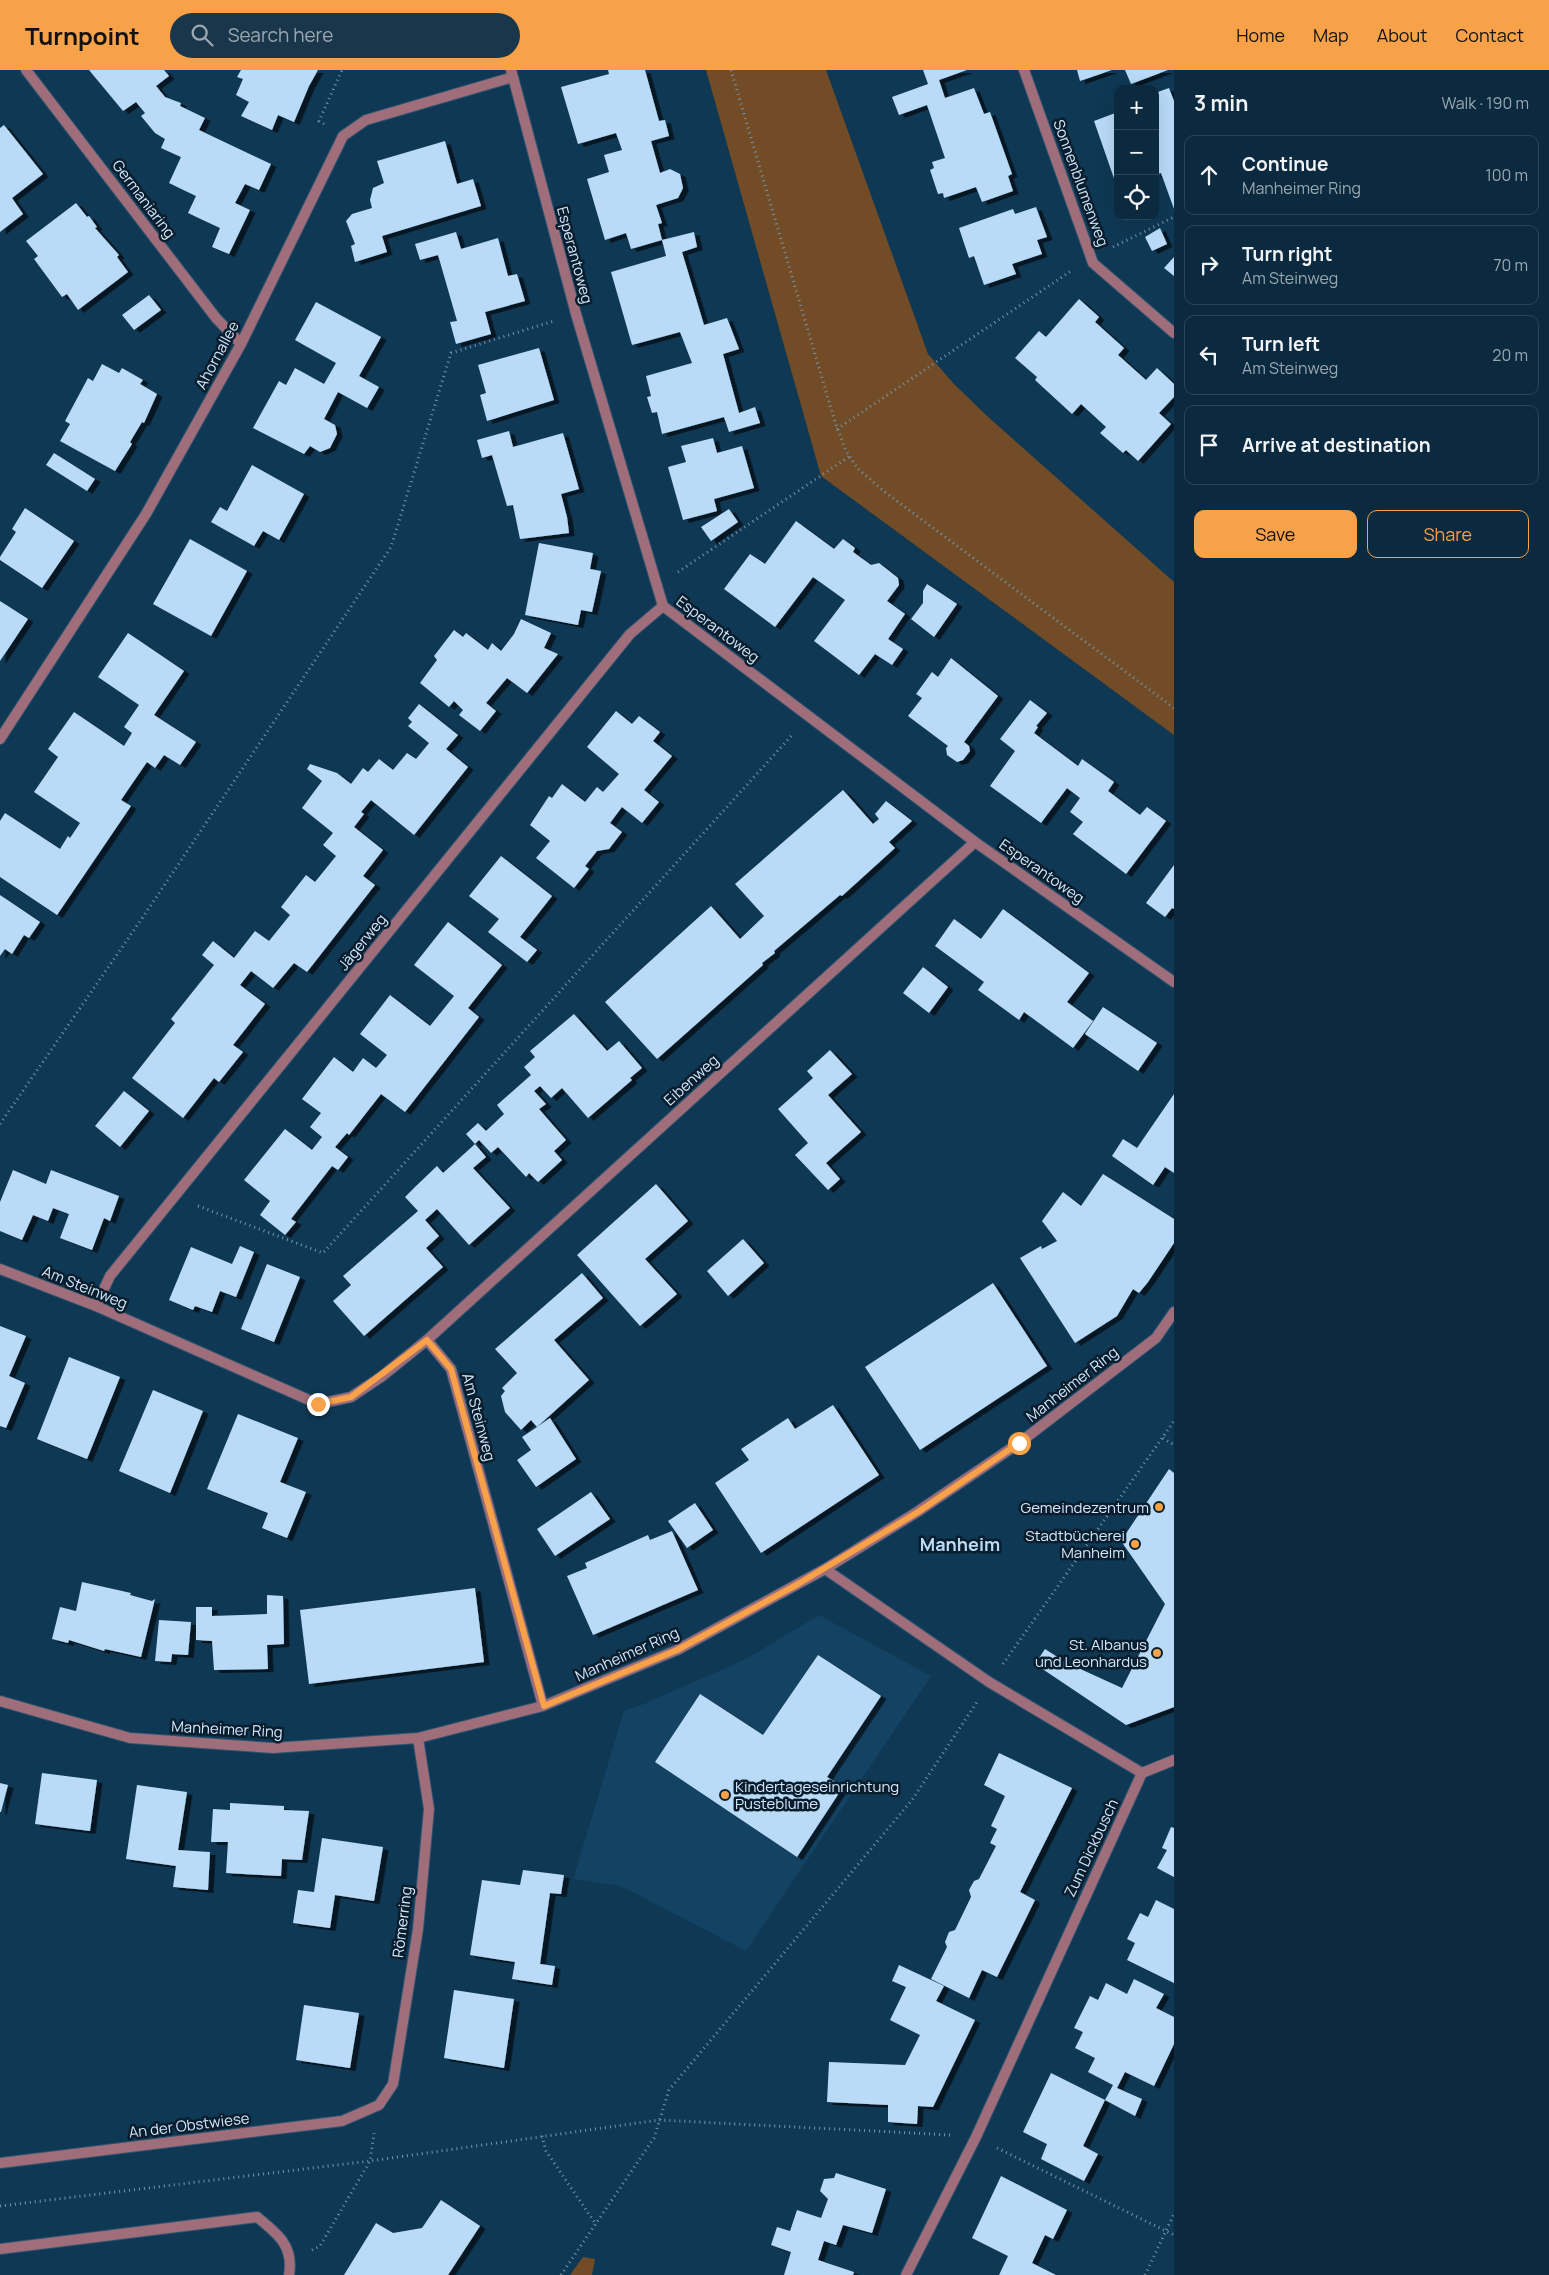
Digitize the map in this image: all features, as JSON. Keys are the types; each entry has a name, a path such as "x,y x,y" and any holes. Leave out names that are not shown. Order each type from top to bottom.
{"street":[{"name":"Germaniaring","path":"26,70 216,318 241,344"},
{"name":"Sonnenblumenweg","path":"1024,70 1093,263 1174,333"},
{"name":"Ahornallee","path":"0,739 146,514 241,344 343,136 366,120 512,74"},
{"name":"Esperantoweg","path":"512,74 576,314 663,606 975,842 1174,982"},
{"name":"Jägerweg","path":"96,1306 110,1276 630,634 663,606"},
{"name":"Eibenweg","path":"427,1340 975,842"},
{"name":"Am Steinweg","path":"0,1269 96,1306 318,1404 351,1397 427,1340 451,1369 544,1706"},
{"name":"Manheimer Ring","path":"0,1702 130,1738 274,1748 418,1738 544,1706 677,1650 825,1569 918,1512 1019,1443 1156,1338 1174,1312"},
{"path":"825,1569 989,1682 1142,1774 1174,1760"},
{"name":"Römerring","path":"379,2105 393,2084 418,1929 429,1809 418,1738"},
{"name":"Zum Dickbusch","path":"906,2275 976,2138 1142,1774"},
{"name":"An der Obstwiese","path":"0,2163 342,2121 379,2105"},
{"path":"0,2249 258,2217 281,2237 291,2261 289,2275"}],"path":[{"path":"342,70 319,121 343,136"},
{"path":"731,70 837,429 858,469 885,492 1174,708"},
{"path":"837,429 1092,257 1174,217"},
{"path":"0,1124 134,930 391,547 451,353 576,314"},
{"path":"657,586 850,456"},
{"path":"175,1197 323,1253 808,716"},
{"path":"561,2275 654,2138 669,2090 912,1800 989,1682 1174,1421"},
{"path":"1163,1438 1174,1445"},
{"path":"291,2261 320,2246 370,2161 379,2105"},
{"path":"0,2206 370,2161 659,2120 922,2132 976,2138 1174,2235"},
{"path":"542,2136 546,2152 596,2223"},
{"path":"1145,2275 1174,2214"}],"shaded area":[{"path":"706,70 826,70 928,354 953,383 986,415 1174,582 1174,735 821,476"},
{"name":"Kindertageseinrichtung Pusteblume","path":"819,1615 931,1676 746,1951 621,1886 573,1879 624,1711 746,1659"},
{"path":"583,2257 595,2259 592,2275 570,2275"}],"building":[{"path":"89,70 164,70 169,76 156,86 165,97 181,103 180,106 205,118 199,130 271,164 259,190 245,184 235,203 250,210 229,254 212,247 220,228 188,213 196,196 169,183 181,157 161,148 165,139 155,133 141,116 145,113 136,102 123,111"},
{"path":"241,70 318,70 294,122 278,115 272,130 241,116 249,102 236,95 243,79 237,77"},
{"path":"608,70 645,70 659,121 665,120 669,136 651,141 660,173 670,169 680,174 683,188 678,198 656,205 662,223 658,224 662,240 631,249 626,233 605,240 587,179 609,172 604,155 622,150 616,133 578,144 561,87 609,74"},
{"path":"923,70 967,70 939,80 945,98 974,88 984,114 990,112 1012,174 1008,176 1013,191 982,202 976,187 944,198 943,193 938,194 930,170 934,168 932,162 945,158 927,105 899,115 892,97 928,84"},
{"path":"1077,70 1112,70 1080,81"},
{"path":"1125,70 1168,70 1131,84"},
{"path":"1169,88 1174,101 1174,209 1161,173 1159,174 1159,92"},
{"path":"1114,114 1114,178 1094,121"},
{"path":"4,125 43,174 12,198 23,214 0,232 0,128"},
{"path":"445,141 457,184 473,179 481,206 382,236 387,252 355,262 351,246 355,244 346,221 352,214 372,208 370,200 373,188 384,183 377,161"},
{"path":"76,203 87,217 89,216 97,227 95,228 119,255 117,257 128,272 78,310 67,294 62,297 34,259 38,256 26,241"},
{"path":"1036,207 1047,237 1037,240 1042,254 1012,264 1016,274 984,285 974,256 969,258 959,228 1013,209 1015,214"},
{"path":"1160,228 1167,244 1152,251 1145,237"},
{"path":"456,232 461,249 498,238 508,276 517,274 525,301 485,312 491,334 456,344 450,322 457,321 438,255 420,260 415,244"},
{"path":"694,232 697,247 682,252 704,325 727,318 739,349 723,354 739,413 755,407 760,423 729,432 724,417 662,434 657,412 652,413 647,397 651,396 646,376 692,363 680,332 632,345 611,272 666,256 662,240"},
{"path":"1174,257 1174,276 1164,268"},
{"path":"149,295 161,310 134,330 122,315"},
{"path":"1079,299 1099,317 1095,322 1124,348 1118,355 1146,380 1157,368 1174,384 1174,397 1159,413 1171,424 1138,461 1126,450 1123,453 1100,433 1106,427 1081,404 1072,414 1035,380 1037,377 1015,358 1039,331 1046,337"},
{"path":"316,302 381,337 359,376 379,387 367,408 338,392 324,419 335,425 337,434 330,448 320,452 310,446 304,454 253,428 279,381 286,385 295,368 324,384 336,363 295,340"},
{"path":"539,348 554,400 487,421 480,395 486,393 478,365"},
{"path":"102,364 119,373 122,368 143,380 140,384 157,394 144,423 142,422 130,442 132,444 115,471 60,441 70,424 65,421 88,378 93,381"},
{"path":"509,431 513,447 563,433 579,489 561,494 569,533 520,539 513,505 507,506 492,455 482,458 477,440"},
{"path":"713,438 717,453 742,446 754,488 714,499 717,511 683,520 668,467 686,462 681,446"},
{"path":"54,453 95,479 87,491 46,465"},
{"path":"252,465 304,494 279,540 263,531 254,546 211,522 220,507 227,511"},
{"path":"25,508 74,541 42,588 0,560 16,532 12,529"},
{"path":"729,509 738,522 711,541 701,527"},
{"path":"796,521 834,549 843,539 855,548 853,552 871,565 879,563 898,578 899,585 887,601 905,614 888,639 903,649 892,665 875,654 859,675 814,641 845,600 813,577 775,627 724,589 750,554 765,564"},
{"path":"190,539 247,571 211,636 153,604"},
{"path":"539,543 593,553 590,569 601,571 592,612 581,610 578,625 525,615"},
{"path":"927,584 957,604 934,637 911,619 923,603 923,591"},
{"path":"0,601 28,619 0,661"},
{"path":"521,619 551,633 544,648 558,654 527,693 507,678 486,703 496,711 480,731 459,715 463,710 454,701 449,707 420,683 437,660 434,656 454,630 463,637 466,633 488,650 492,643 501,651 514,634"},
{"path":"128,633 184,671 154,715 196,742 180,765 164,755 155,768 147,762 121,800 131,806 57,915 0,877 0,821 5,813 60,849 68,836 70,838 80,823 34,792 58,757 48,749 74,712 124,746 132,733 124,727 139,705 98,677"},
{"path":"951,658 998,696 964,742 969,746 970,751 963,760 957,762 947,755 946,748 948,746 908,716 922,698 916,694 932,672 938,677"},
{"path":"1030,700 1047,713 1036,726 1038,727 1034,733 1078,766 1082,759 1114,782 1108,791 1140,815 1147,807 1166,821 1126,874 1073,834 1083,822 1070,812 1080,798 1067,788 1041,823 990,786 1015,751 1000,739"},
{"path":"419,704 458,735 446,749 468,767 414,835 371,800 361,812 364,814 354,827 383,850 363,876 375,885 307,972 294,963 273,988 251,971 240,985 265,1004 233,1045 243,1052 219,1082 214,1078 183,1118 132,1078 175,1023 171,1019 214,965 202,955 213,941 234,958 255,931 269,941 290,915 281,907 306,875 315,882 336,856 323,845 333,833 302,808 322,781 307,769 310,764 337,773 351,784 363,768 368,772 379,759 393,770 407,753 416,759 429,743 408,726 412,722 408,718"},
{"path":"616,711 632,724 639,716 660,732 653,741 672,756 644,790 659,802 642,823 622,807 610,823 622,832 609,849 597,851 585,866 589,869 574,888 536,858 550,841 530,825 549,796 552,798 562,784 585,802 597,787 603,792 619,774 587,747"},
{"path":"843,790 873,824 879,819 875,814 886,801 912,821 889,842 895,848 842,896 840,895 774,951 775,953 762,963 763,965 657,1059 605,1002 711,906 740,939 764,916 735,884"},
{"path":"501,856 552,896 520,937 537,950 527,962 488,932 499,919 469,896"},
{"path":"1174,865 1174,909 1172,908 1165,917 1146,903"},
{"path":"0,895 40,922 29,938 24,935 12,954 5,949 0,956"},
{"path":"1003,909 1089,973 1067,1002 1093,1021 1073,1048 1024,1012 1019,1020 978,990 984,982 935,946 954,919 981,939"},
{"path":"448,922 502,965 468,1008 479,1017 405,1112 381,1094 349,1135 347,1133 335,1147 348,1157 338,1170 332,1166 291,1219 296,1222 285,1235 260,1215 270,1201 244,1180 285,1129 312,1150 322,1137 310,1127 321,1113 302,1099 334,1057 353,1072 363,1058 376,1068 387,1055 360,1034 390,995 430,1026 454,996 414,965"},
{"path":"923,967 948,987 929,1013 903,993"},
{"path":"1103,1007 1157,1043 1138,1071 1085,1034"},
{"path":"574,1014 607,1051 619,1041 642,1068 630,1078 632,1080 588,1118 562,1088 551,1098 540,1086 534,1091 546,1104 539,1109 566,1140 554,1151 562,1160 538,1182 529,1173 526,1177 498,1147 491,1153 479,1140 475,1144 466,1134 478,1123 486,1131 504,1114 497,1105 531,1075 524,1067 535,1057 530,1051"},
{"path":"830,1050 852,1074 828,1095 861,1132 826,1163 840,1179 828,1190 795,1155 808,1143 778,1109 813,1078 807,1071"},
{"path":"124,1091 149,1111 120,1147 95,1126"},
{"path":"1174,1094 1174,1173 1165,1167 1153,1185 1112,1156 1123,1139 1137,1148"},
{"path":"475,1144 486,1157 473,1168 510,1208 469,1245 437,1209 425,1220 439,1236 426,1248 443,1267 364,1336 333,1301 351,1285 343,1276 418,1211 405,1197 416,1186 437,1166 443,1173"},
{"path":"13,1170 46,1184 51,1170 119,1196 110,1221 104,1218 92,1250 60,1238 69,1214 53,1208 48,1221 33,1215 22,1240 0,1231 0,1202"},
{"path":"1103,1174 1174,1219 1174,1243 1139,1293 1133,1289 1117,1316 1075,1343 1020,1258 1041,1246 1042,1249 1057,1241 1042,1221 1063,1192 1081,1206"},
{"path":"656,1184 688,1221 645,1259 677,1294 640,1326 577,1255"},
{"path":"743,1239 764,1263 728,1296 707,1271"},
{"path":"240,1246 254,1252 236,1297 220,1291 212,1312 195,1306 193,1310 169,1300 191,1247 232,1264"},
{"path":"267,1264 300,1277 274,1342 241,1329"},
{"path":"582,1273 603,1298 554,1340 589,1380 537,1427 531,1420 521,1430 505,1412 501,1396 505,1391 502,1388 517,1373 495,1349"},
{"path":"993,1283 1047,1366 920,1450 865,1367"},
{"path":"0,1326 26,1336 9,1376 25,1383 6,1428 0,1426"},
{"path":"69,1357 120,1377 87,1459 37,1439"},
{"path":"153,1390 203,1411 170,1493 119,1471"},
{"path":"833,1405 879,1475 761,1553 715,1483 749,1460 741,1449 788,1418 795,1429"},
{"path":"238,1414 298,1438 280,1482 306,1492 287,1538 262,1528 268,1513 207,1489"},
{"path":"550,1418 576,1459 536,1487 517,1460 531,1450 522,1437"},
{"path":"1169,1469 1174,1473 1174,1707 1126,1725 1035,1664 1045,1649 1065,1662 1122,1688 1165,1604 1121,1541"},
{"path":"591,1492 610,1519 555,1556 537,1529"},
{"path":"695,1503 713,1530 687,1548 668,1521"},
{"path":"672,1531 698,1590 593,1635 567,1576 587,1568 585,1563 648,1535 650,1540"},
{"path":"82,1582 131,1593 130,1595 152,1601 155,1599 141,1657 105,1649 104,1651 69,1640 68,1643 52,1639 60,1607 76,1611"},
{"path":"475,1588 484,1662 309,1684 300,1610"},
{"path":"267,1595 283,1596 284,1644 267,1645 268,1669 214,1670 212,1641 196,1640 196,1607 212,1607 212,1616 267,1614"},
{"path":"159,1620 191,1622 188,1655 172,1654 171,1662 155,1661"},
{"path":"818,1655 881,1696 827,1777 843,1787 797,1857 655,1762 700,1694 763,1735"},
{"path":"999,1753 1072,1788 1020,1892 1035,1900 997,1977 982,1970 969,1998 931,1979 947,1947 945,1942 949,1932 955,1930 971,1897 969,1890 974,1881 979,1879 996,1846 990,1843 997,1829 991,1826 1005,1796 984,1785"},
{"path":"42,1773 97,1780 90,1831 35,1824"},
{"path":"0,1783 8,1785 1,1812 0,1812"},
{"path":"137,1785 187,1792 178,1850 210,1852 208,1890 173,1887 176,1866 126,1859"},
{"path":"230,1803 284,1806 284,1810 309,1811 302,1860 282,1859 281,1876 226,1873 228,1842 211,1842 213,1809 230,1810"},
{"path":"1171,1827 1174,1828 1174,1877 1157,1868 1167,1850 1162,1848"},
{"path":"322,1838 383,1847 374,1901 335,1895 330,1928 293,1923 298,1890 314,1892"},
{"path":"523,1870 564,1875 561,1894 550,1893 540,1964 555,1966 552,1985 512,1979 515,1962 470,1955 482,1880 520,1885"},
{"path":"1156,1900 1174,1909 1174,1983 1127,1960 1135,1943 1127,1939 1140,1913 1148,1917"},
{"path":"899,1965 944,1986 936,2001 975,2020 933,2107 918,2106 917,2124 888,2122 888,2105 827,2102 829,2062 905,2065 920,2035 890,2020 906,1987 892,1981"},
{"path":"1134,1979 1164,1994 1156,2008 1174,2017 1174,2044 1154,2086 1125,2072 1117,2088 1142,2099 1135,2116 1105,2100 1113,2085 1088,2072 1095,2058 1075,2048 1083,2032 1074,2028 1090,1996 1098,2000 1106,1983 1127,1994"},
{"path":"454,1990 514,1999 504,2068 444,2058"},
{"path":"304,2005 359,2013 350,2068 296,2060"},
{"path":"1051,2073 1105,2100 1083,2146 1098,2154 1084,2181 1041,2159 1047,2144 1023,2132"},
{"path":"836,2173 886,2189 872,2233 843,2225 836,2245 824,2241 818,2260 854,2272 853,2275 784,2275 791,2252 771,2245 777,2227 790,2231 797,2210 821,2218 828,2199 820,2191 824,2179 834,2178"},
{"path":"1001,2176 1067,2210 1053,2239 1045,2235 1032,2263 1056,2275 999,2275 1008,2256 972,2238"},
{"path":"441,2200 480,2226 448,2275 344,2275 376,2223 393,2233 422,2228"}],"place":[{"name":"Gemeindezentrum","path":"1159,1507"},
{"name":"Stadtbücherei Manheim","path":"1135,1544"},
{"name":"St. Albanus und Leonhardus","path":"1157,1653"},
{"name":"Kindertageseinrichtung Pusteblume","path":"725,1795"}],"district":[{"name":"Manheim","path":"960,1544"}],"route":[{"path":"318,1404 351,1397 381,1377 427,1340 451,1369 544,1706 677,1650 798,1584 918,1512 1019,1443"}]}
